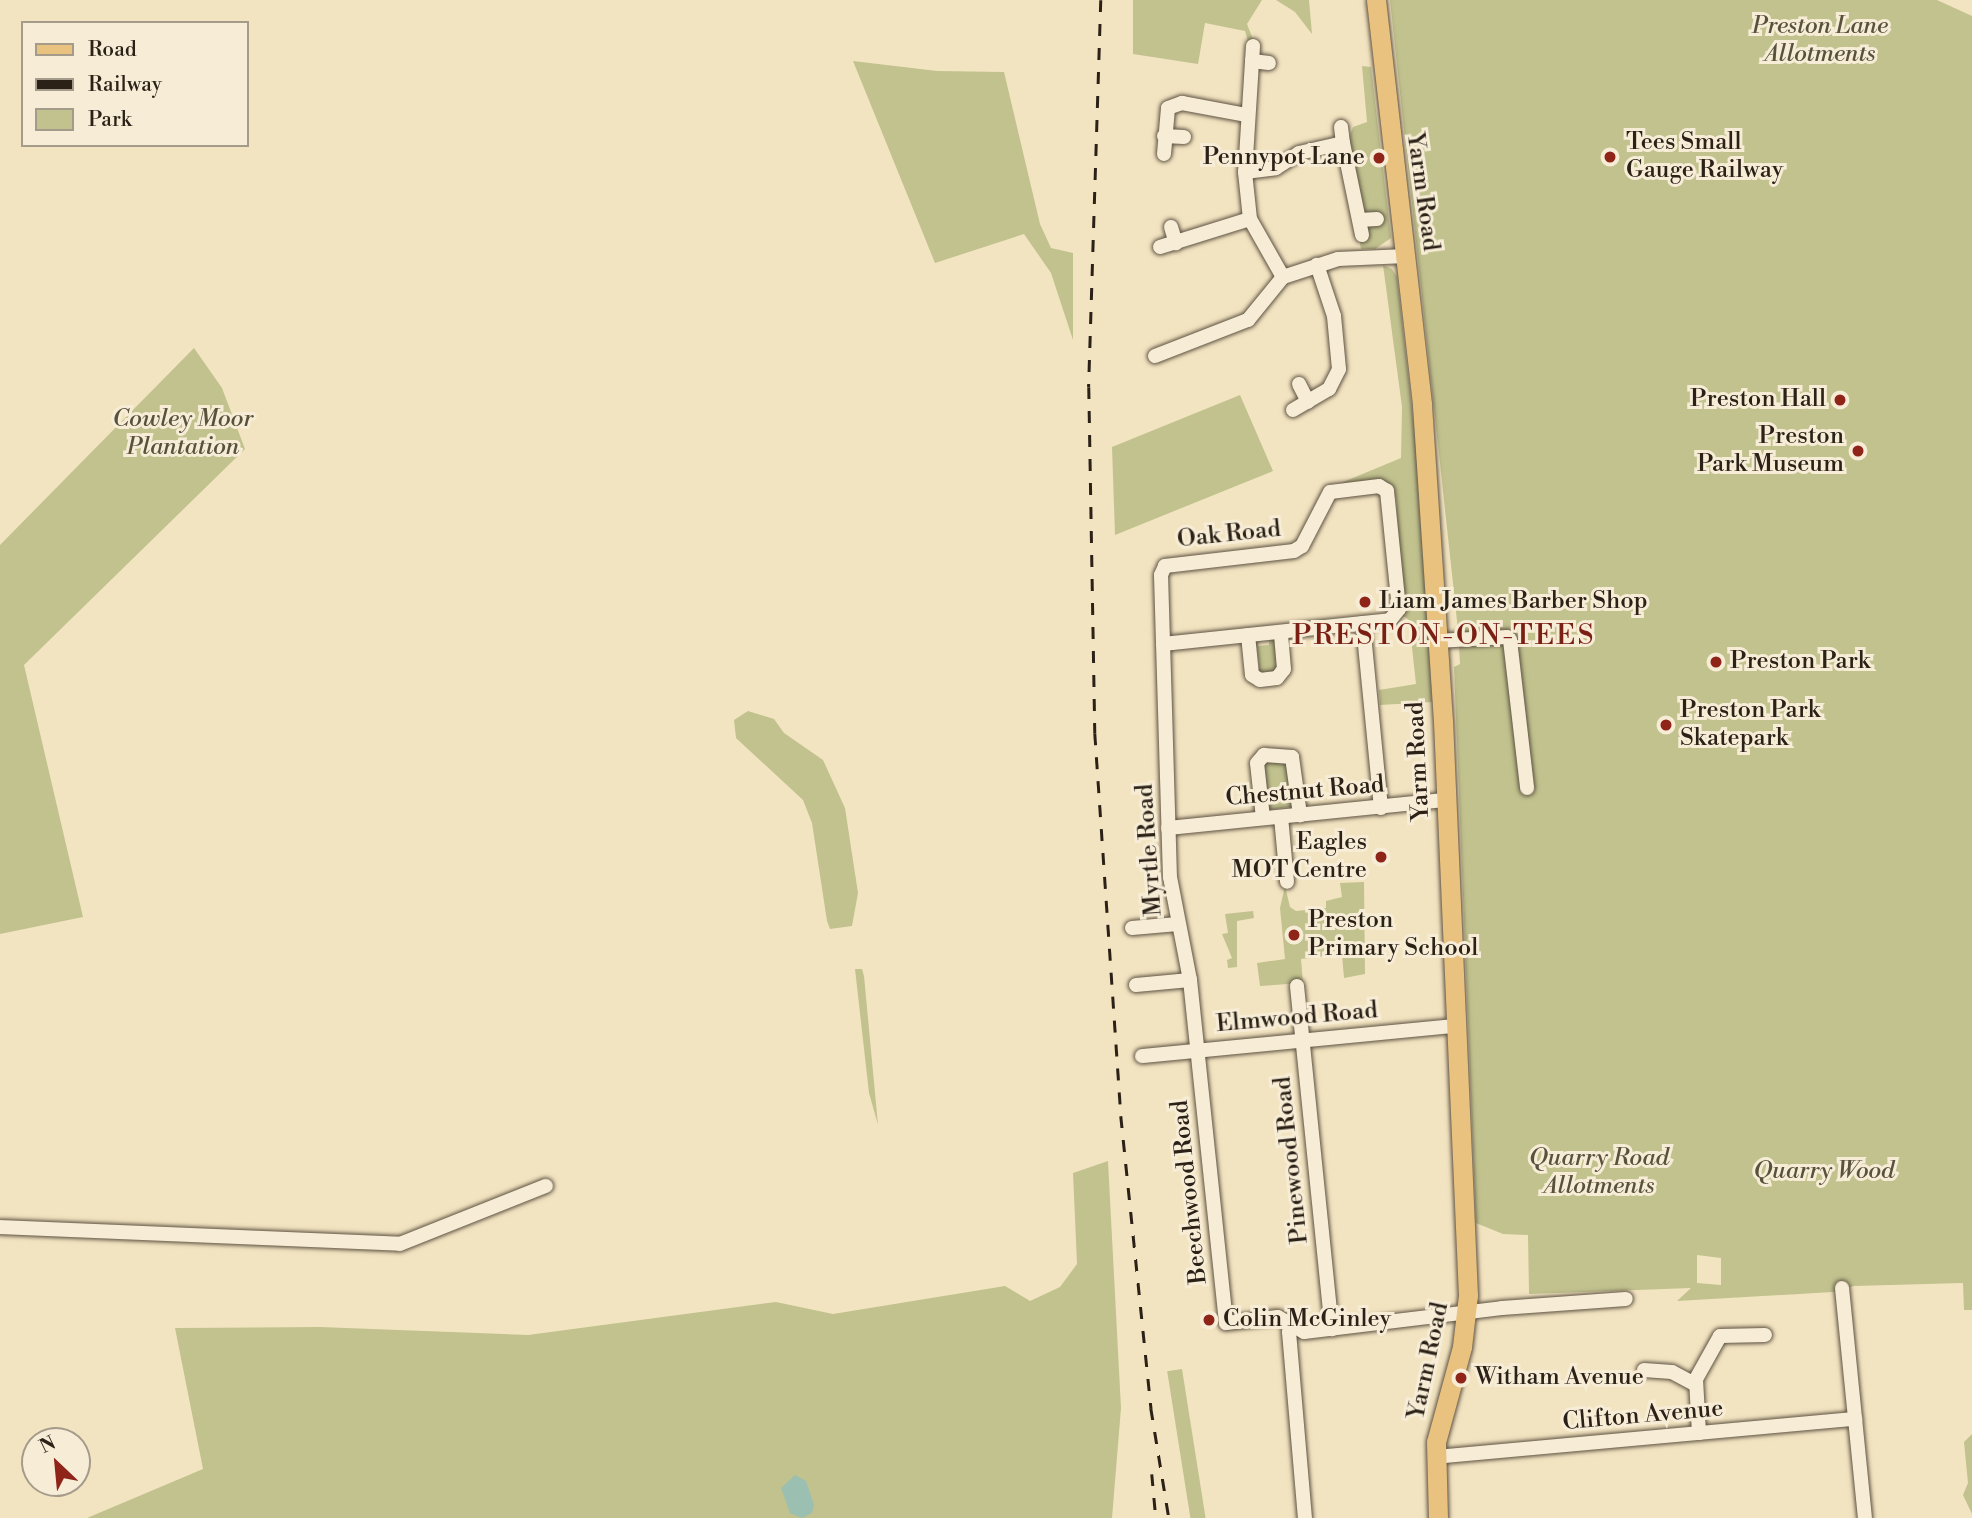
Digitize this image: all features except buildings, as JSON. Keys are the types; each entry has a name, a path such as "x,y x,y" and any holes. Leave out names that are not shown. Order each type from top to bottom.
{"main road":[{"name":"Yarm Road","path":"1376,0 1422,405 1446,800 1456,1026 1467,1316 1434,1457 1438,1518"}],"street":[{"path":"1253,46 1245,172 1250,219 1283,277"},
{"path":"1252,61 1269,63"},
{"path":"1164,154 1168,108 1182,103 1247,115"},
{"path":"1341,127 1361,228 1377,219"},
{"path":"1164,136 1184,137"},
{"path":"1245,172 1276,168 1298,153 1343,143"},
{"path":"1160,247 1250,219"},
{"path":"1171,227 1176,243"},
{"path":"1155,356 1181,351 1248,320 1283,277 1317,265 1406,256"},
{"path":"1293,410 1329,389 1339,369 1334,316 1317,265"},
{"path":"1299,384 1308,402"},
{"name":"Oak Road","path":"1163,644 1161,575 1165,566 1294,551 1302,546 1330,492 1383,488 1388,495 1399,609 1390,620 1363,623"},
{"path":"1163,644 1363,623 1381,808"},
{"path":"1248,635 1252,675 1260,680 1277,678 1284,669 1281,632"},
{"path":"1437,641 1507,637 1510,640 1527,788"},
{"name":"Myrtle Road","path":"1163,644 1168,828 1178,924 1190,980 1198,1050"},
{"path":"1263,818 1257,763 1260,756 1275,754 1292,757 1300,815"},
{"name":"Chestnut Road","path":"1168,828 1446,800"},
{"path":"1281,817 1287,882"},
{"path":"1132,928 1178,924"},
{"path":"1136,985 1190,980"},
{"name":"Pinewood Road","path":"1297,986 1332,1329"},
{"name":"Elmwood Road","path":"1142,1056 1456,1026"},
{"name":"Beechwood Road","path":"1198,1050 1226,1323 1278,1317 1293,1326"},
{"path":"0,1227 400,1244 546,1186"},
{"path":"1842,1288 1865,1518"},
{"path":"1305,1518 1289,1332 1293,1326 1304,1332 1467,1316 1502,1308 1626,1299"},
{"path":"1699,1433 1695,1384 1720,1336 1765,1335"},
{"path":"1644,1370 1672,1373 1695,1384"},
{"name":"Clifton Avenue","path":"1434,1457 1855,1419"}],"green space":[{"path":"1133,0 1262,0 1247,24 1256,47 1249,45 1245,31 1205,23 1198,64 1133,54"},
{"path":"1276,0 1309,0 1312,34 1295,12"},
{"name":"Preston Park","path":"1390,0 1937,0 1972,16 1972,1310 1964,1310 1963,1283 1854,1286 1833,1292 1677,1301 1691,1288 1529,1294 1528,1235 1503,1234 1476,1223 1454,667 1460,664","holes":["1697,1255 1721,1258 1721,1285 1697,1283"]},
{"path":"853,61 937,71 1004,72 1040,224 1051,248 1073,253 1073,340 1051,273 1024,234 935,263"},
{"path":"1362,66 1371,67 1391,238 1375,249 1361,249 1359,238 1370,224 1370,216 1363,212 1347,143 1353,127 1367,122"},
{"path":"1383,265 1392,269 1397,277 1419,471 1432,702 1380,705 1379,690 1416,684 1409,620 1403,616 1396,497 1336,485 1401,458 1402,407"},
{"name":"Cowley Moor Plantation","path":"194,348 222,388 245,449 24,665 83,917 0,934 0,545"},
{"path":"1240,395 1273,471 1115,535 1112,447"},
{"path":"1269,637 1276,637 1278,671 1260,674 1257,648 1252,647 1256,639 1258,646 1269,645"},
{"path":"748,711 774,719 784,733 823,760 845,808 858,893 852,926 830,929 812,823 803,800 736,738 734,720"},
{"path":"1287,756 1293,807 1269,810 1263,759"},
{"path":"1364,882 1365,974 1344,978 1342,955 1359,952 1301,959 1303,983 1260,986 1257,963 1285,959 1280,908 1285,886 1290,907 1296,911 1326,908 1326,901 1342,897 1340,883"},
{"path":"1253,911 1254,918 1237,921 1237,967 1228,968 1227,960 1232,958 1222,934 1228,933 1225,914"},
{"path":"855,969 862,969 864,976 878,1125 869,1093"},
{"path":"1108,1161 1121,1408 1112,1518 87,1518 203,1469 175,1328 320,1327 528,1335 776,1302 833,1314 1005,1286 1030,1301 1060,1287 1077,1264 1073,1173"},
{"path":"1182,1369 1206,1518 1190,1518 1167,1371"},
{"path":"1972,1434 1972,1514 1963,1495 1968,1483 1964,1442"}],"shaded area":[{"path":"795,1475 806,1481 814,1505 812,1513 802,1518 790,1513 781,1488"}],"railway":[{"path":"1101,0 1089,387 1095,733 1121,1116 1151,1408 1169,1518"},
{"path":"1152,1474 1156,1518"}],"place":[{"name":"Tees Small Gauge Railway","path":"1610,157"},
{"name":"Pennypot Lane","path":"1379,158"},
{"name":"Preston Hall","path":"1840,400"},
{"name":"Preston Park Museum","path":"1858,451"},
{"name":"Liam James Barber Shop","path":"1365,602"},
{"name":"Preston Park","path":"1716,662"},
{"name":"Preston Park Skatepark","path":"1666,725"},
{"name":"Eagles MOT Centre","path":"1381,857"},
{"name":"Preston Primary School","path":"1294,935"},
{"name":"Colin McGinley","path":"1209,1320"},
{"name":"Witham Avenue","path":"1461,1378"}],"district":[{"name":"PRESTON-ON-TEES","path":"1444,636"}],"park label":[{"name":"Preston Lane Allotments","path":"1820,41"},
{"name":"Quarry Wood","path":"1824,1172"},
{"name":"Quarry Road Allotments","path":"1599,1173"}]}
